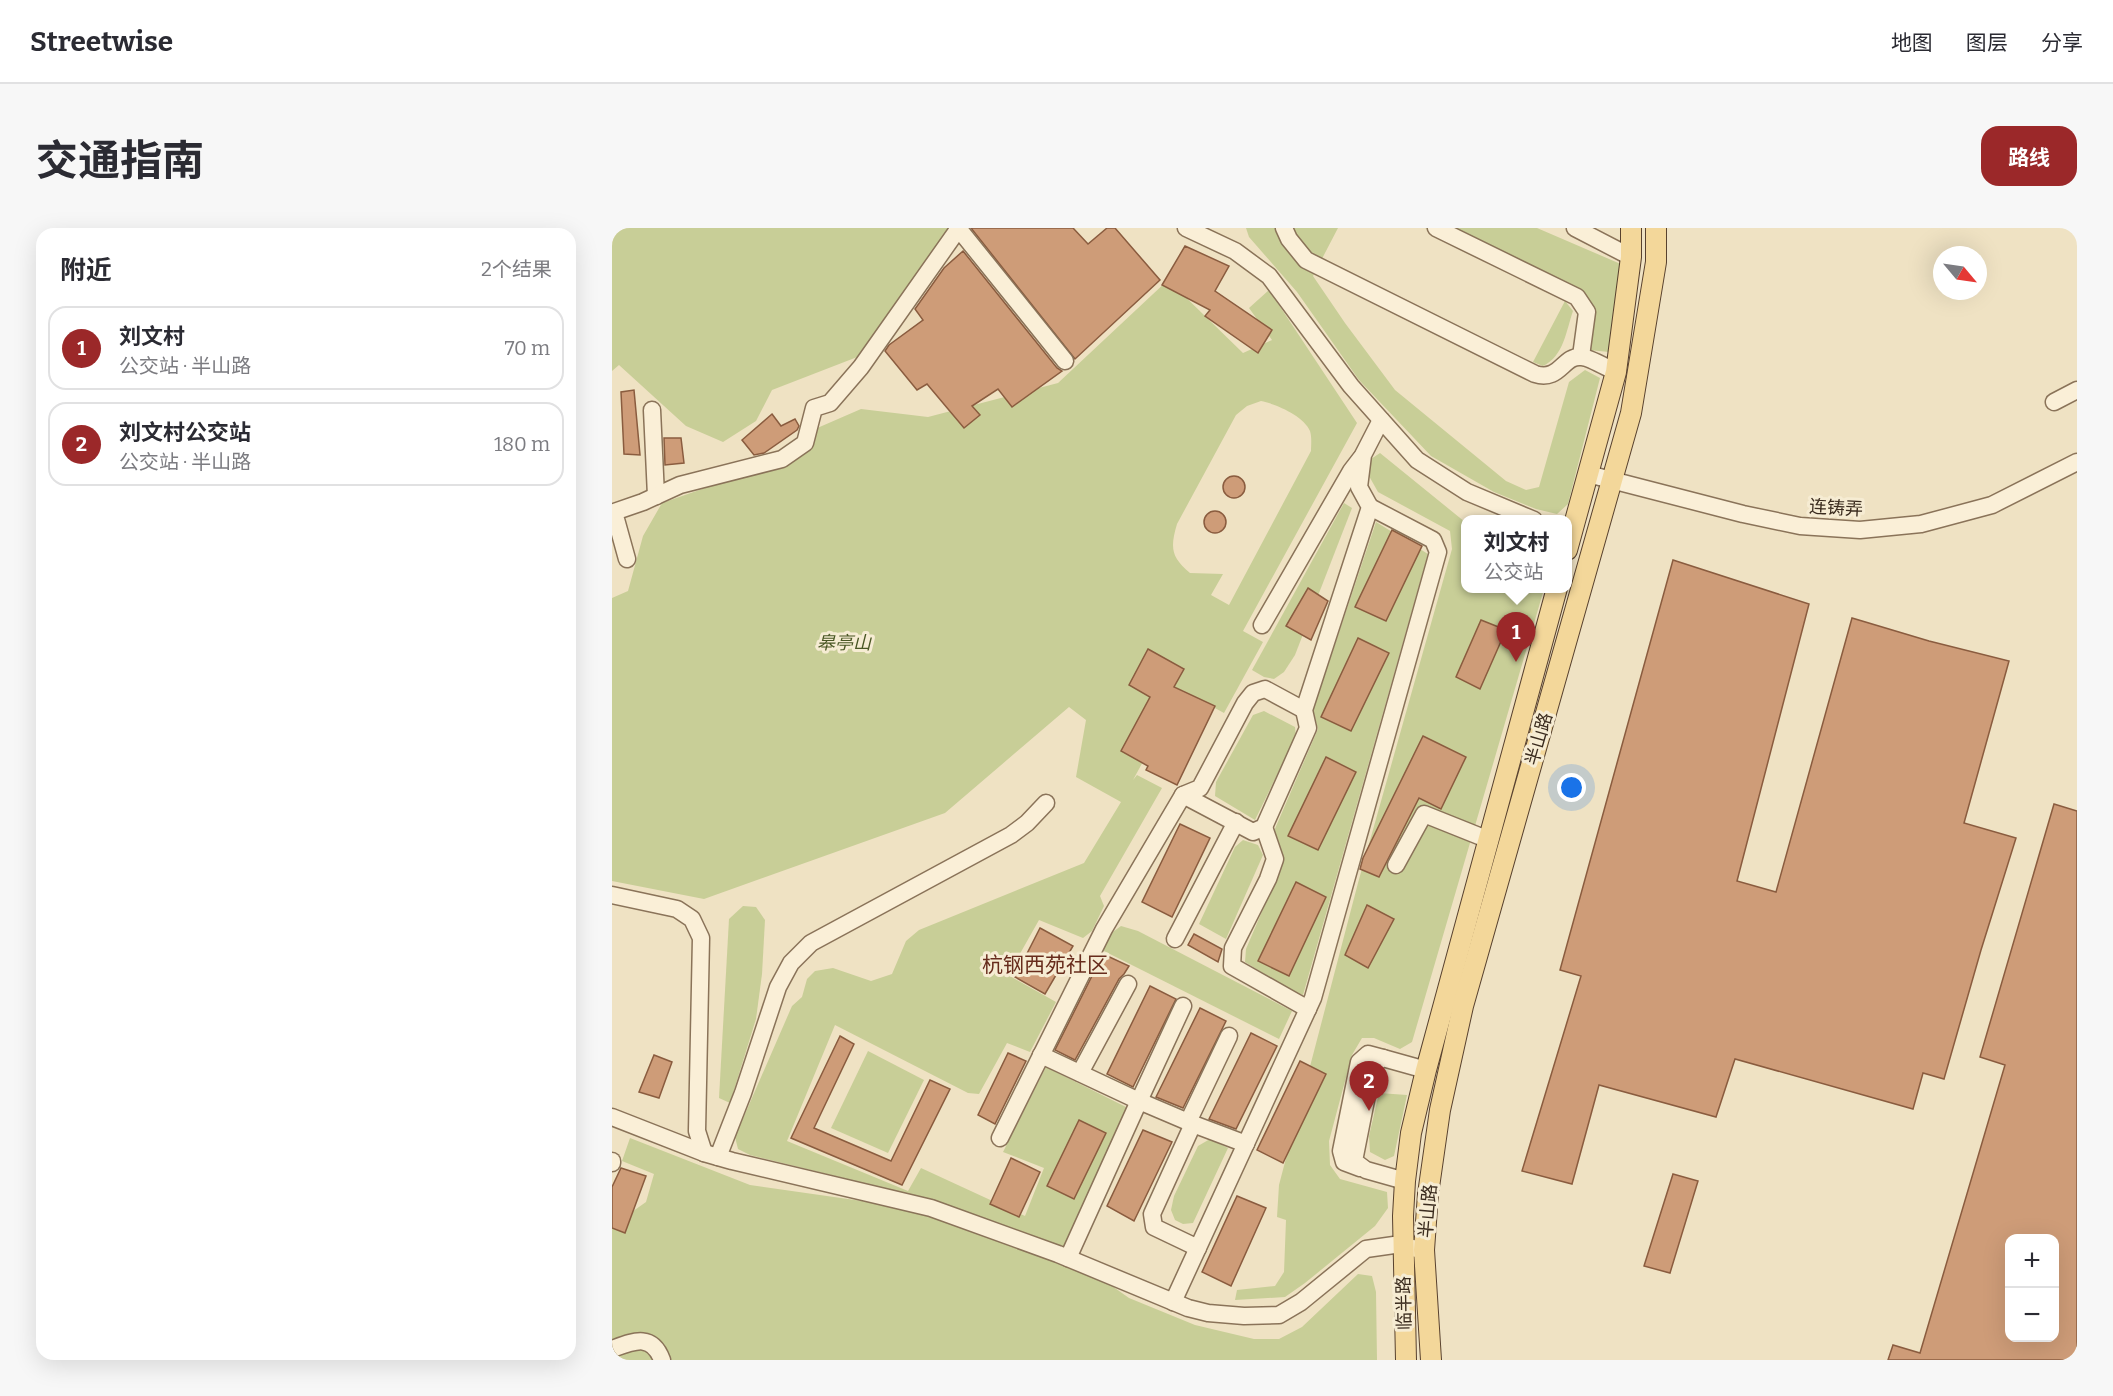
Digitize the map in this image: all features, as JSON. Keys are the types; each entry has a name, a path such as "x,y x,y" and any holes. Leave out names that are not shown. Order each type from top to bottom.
{"main road":[{"path":"1572,526 1616,372 1631,257 1631,228"},
{"name":"半山路","path":"1424,1250 1428,1194 1440,1110 1463,1006 1631,413 1656,262 1656,228"},
{"name":"半山路","path":"1404,1246 1405,1180 1411,1133 1426,1070 1556,593"},
{"name":"临半路","path":"1404,1246 1406,1360"},
{"name":"临半路","path":"1424,1250 1431,1360"}],"street":[{"path":"627,560 614,512 680,485 782,459 805,442 814,408 830,403 861,367 958,228 1065,361"},
{"path":"1284,228 1288,239 1306,260 1535,374 1544,376 1556,373 1572,359 1581,356 1616,372"},
{"path":"1436,228 1577,297 1587,312 1581,356"},
{"path":"1575,228 1631,257"},
{"path":"1189,229 1234,251 1269,276 1351,386 1417,460 1467,492 1524,515"},
{"path":"2054,402 2077,390"},
{"path":"652,410 656,496"},
{"path":"1262,625 1351,471 1363,455 1381,420"},
{"path":"1173,1302 1308,1009 1316,987 1438,552 1433,540 1370,507 1359,487 1363,455"},
{"name":"连铸弄","path":"1588,474 1743,514 1800,526 1860,530 1920,524 1992,505 2077,462"},
{"path":"1183,795 1253,831 1264,826 1308,728 1304,710 1370,507"},
{"path":"1000,1138 1104,929 1183,795 1200,788 1245,703 1253,693 1265,689 1304,710"},
{"path":"711,1155 743,1094 778,987 791,963 811,943 1011,835 1027,823 1046,803"},
{"path":"1396,865 1424,814 1489,840"},
{"path":"1175,939 1236,822"},
{"path":"1264,826 1275,858 1268,879 1233,948 1232,966 1308,1009"},
{"path":"612,896 677,909 692,919 701,938 697,1131 711,1155"},
{"path":"1080,1073 1128,984"},
{"path":"1068,1258 1183,1006"},
{"path":"1198,1248 1154,1227 1152,1214 1229,1036"},
{"path":"1041,1055 1139,1101 1246,1143"},
{"path":"1405,1180 1366,1170 1354,1161 1373,1065 1383,1058 1426,1070"},
{"path":"612,1117 711,1155 931,1208 1068,1258 1188,1308 1208,1313 1279,1315 1301,1302 1366,1250 1394,1245 1424,1250"},
{"path":"612,1349 631,1342 646,1341 658,1349 662,1360"}],"green space":[{"path":"612,228 950,228 865,354 772,390 756,421 723,442 686,426 619,365 612,371"},
{"path":"1246,228 1338,228 1313,276 1345,323 1395,390 1506,481 1526,490 1539,487 1569,382 1585,370 1600,378 1568,504 1557,514 1536,509 1494,492 1431,456 1359,380 1297,292 1249,237"},
{"path":"1425,228 1537,228 1623,265 1609,352 1589,350 1593,305"},
{"name":"皋亭山","path":"1168,280 1243,353 1272,340 1249,308 1269,290 1357,423 1243,631 1263,642 1224,713 1182,690 1133,780 1137,775 1162,788 1100,896 1104,906 1092,931 1083,938 1039,920 1008,975 1056,1002 1030,1052 1007,1043 979,1094 968,1093 835,1025 787,1141 908,1191 921,1168 1025,1216 1044,1168 1003,1152 1046,1067 1130,1109 1067,1248 933,1200 750,1155 738,1149 735,1137 792,1006 802,997 807,979 815,971 833,968 871,981 892,974 906,941 919,930 1084,863 1121,802 1076,777 1086,720 1069,707 945,813 704,899 612,881 612,598 628,591 643,536 662,503 754,471 815,429 861,409 928,417 1058,383","holes":["1261,401 1282,408 1302,420 1311,433 1311,451 1229,605 1211,595 1223,574 1190,573 1176,557 1173,540 1177,524 1236,415 1247,406"]},
{"path":"1565,301 1573,311 1560,349 1550,362 1543,366 1533,362"},
{"path":"1380,453 1461,519 1461,593 1543,593 1412,1042 1400,1049 1374,1038 1362,1038 1352,1055 1329,1141 1330,1165 1340,1179 1387,1192 1388,1208 1375,1226 1285,1297 1235,1300 1237,1290 1275,1286 1284,1272 1286,1220 1277,1217 1279,1185 1358,883 1452,549 1450,531 1378,492 1369,476 1371,459"},
{"path":"1344,503 1352,508 1295,655 1284,672 1274,679 1264,677 1252,670"},
{"path":"1376,522 1428,554 1303,995 1292,991 1245,962 1246,949 1284,860 1274,831 1318,729 1313,710"},
{"path":"1264,711 1295,727 1296,736 1255,820 1215,796 1216,782 1253,715"},
{"path":"1243,840 1258,845 1263,855 1226,939 1199,924 1235,847"},
{"path":"743,906 756,907 765,920 762,974 756,1019 730,1103 719,1098 729,919"},
{"path":"1121,926 1138,931 1292,1011 1279,1039 1102,950 1110,934"},
{"path":"868,1051 924,1080 888,1153 831,1128"},
{"path":"1379,1093 1407,1095 1394,1156 1385,1160 1370,1152 1369,1136"},
{"path":"630,1138 750,1185 904,1207 1088,1269 1129,1298 1195,1325 1254,1339 1279,1339 1302,1327 1358,1274 1372,1276 1376,1292 1377,1360 612,1360 612,1226 646,1202 654,1174 622,1161"},
{"path":"1210,1139 1228,1148 1193,1223 1183,1224 1175,1220 1171,1210 1174,1196 1198,1146"}],"building":[{"path":"971,228 1073,228 1088,244 1107,228 1115,228 1160,280 1075,359"},
{"path":"1185,246 1229,266 1215,291 1272,330 1258,353 1205,316 1210,310 1162,285"},
{"path":"963,251 1057,368 1062,371 1012,407 998,389 972,406 980,415 964,428 927,384 917,390 885,351 889,345 923,320 915,309 944,268"},
{"path":"634,390 640,455 624,454 621,392"},
{"path":"772,414 781,426 795,419 799,426 797,430 764,453 754,455 742,440"},
{"path":"664,438 681,438 684,463 665,465"},
{"path":"1234,476 1242,479 1245,487 1242,495 1234,498 1226,495 1223,487 1226,479"},
{"path":"1215,511 1223,514 1226,522 1223,530 1215,533 1207,530 1204,522 1207,514"},
{"path":"1392,530 1422,546 1386,621 1355,607"},
{"path":"1673,560 1809,604 1737,881 1776,892 1852,618 1929,641 2009,661 1964,823 2016,838 1944,1079 1923,1073 1913,1109 1735,1059 1716,1117 1599,1085 1572,1184 1522,1171 1581,976 1560,970"},
{"path":"1308,588 1328,601 1311,640 1286,626"},
{"path":"1481,620 1506,630 1480,689 1456,677"},
{"path":"1358,638 1389,653 1351,731 1321,717"},
{"path":"1148,649 1184,669 1174,687 1215,706 1177,785 1146,770 1148,766 1121,751 1150,697 1129,685"},
{"path":"1423,736 1466,757 1441,809 1419,798 1379,877 1360,869 1363,858"},
{"path":"1326,757 1356,772 1318,850 1288,836"},
{"path":"2054,804 2077,811 2077,1360 1888,1360 1893,1345 1920,1353 2005,1065 1980,1057"},
{"path":"1180,824 1210,838 1172,917 1142,902"},
{"path":"1296,882 1326,897 1289,976 1258,961"},
{"path":"1367,905 1394,919 1368,968 1345,955"},
{"path":"1040,928 1073,946 1045,994 1015,977"},
{"path":"1194,934 1222,949 1218,962 1188,945"},
{"path":"1103,954 1129,966 1119,979 1075,1060 1055,1050"},
{"path":"1150,986 1176,999 1133,1087 1107,1074"},
{"path":"1200,1008 1226,1021 1183,1108 1156,1097"},
{"path":"1251,1033 1277,1046 1236,1129 1209,1119"},
{"path":"840,1036 854,1044 814,1128 891,1161 930,1080 950,1089 902,1185 791,1138"},
{"path":"1008,1053 1026,1061 995,1124 978,1115"},
{"path":"654,1055 672,1062 659,1098 639,1092"},
{"path":"1300,1061 1326,1074 1283,1163 1257,1150"},
{"path":"1079,1120 1106,1133 1074,1199 1047,1186"},
{"path":"1143,1130 1172,1142 1134,1221 1107,1206"},
{"path":"1011,1158 1040,1172 1019,1217 990,1204"},
{"path":"621,1168 646,1176 625,1233 612,1228 612,1187"},
{"path":"1673,1174 1698,1181 1670,1273 1644,1266"},
{"path":"1237,1196 1266,1208 1231,1286 1202,1272"}],"place":[{"name":"刘文村","path":"1516,662"},
{"name":"刘文村公交站","path":"1369,1111"}],"district":[{"name":"杭钢西苑社区","path":"1045,965"}]}
